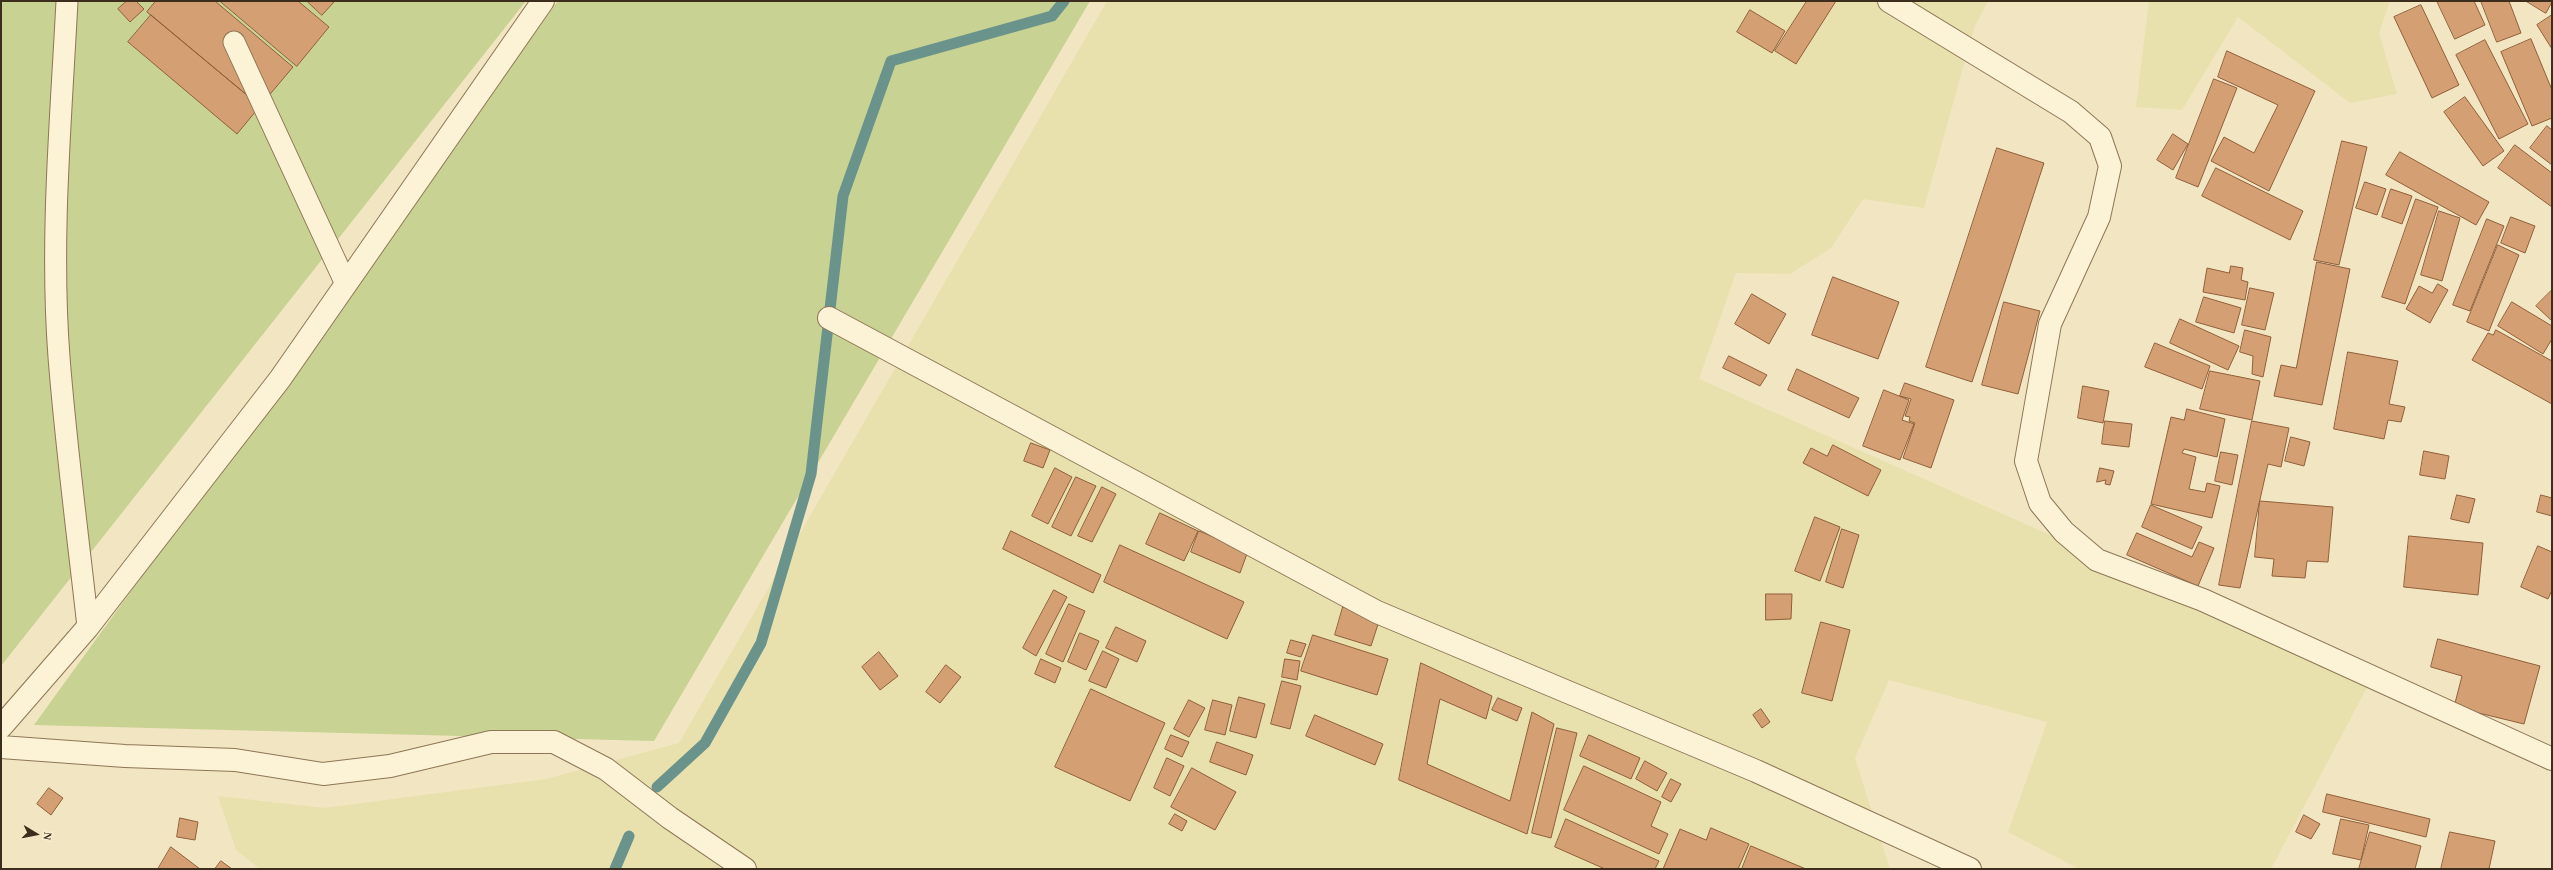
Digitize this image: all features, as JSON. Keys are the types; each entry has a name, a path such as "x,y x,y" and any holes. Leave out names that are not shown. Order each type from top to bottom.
{"street":[{"path":"1,726 88,627 280,379 543,1"},
{"path":"1889,1 2070,112 2100,137 2110,166 2099,217 2050,324 2026,461 2040,503 2064,532 2097,560 2203,600 2552,759"},
{"path":"829,318 1377,612 1756,771 1970,869"},
{"path":"1,747 125,756 235,760 323,774 390,766 491,742 554,742 606,769 670,818 745,869"}],"lane":[{"path":"67,1 58,195 56,293 59,357 88,627"},
{"path":"234,42 346,284"}],"shaded area":[{"path":"1107,1 1988,1 1974,28 1924,208 1863,199 1831,248 1790,274 1736,273 1699,379 2372,678 2271,869 2079,869 2008,832 2047,722 1889,680 1855,758 1890,869 260,869 236,850 218,796 324,808 546,779 679,743"},
{"path":"2149,1 2390,1 2379,33 2397,94 2350,103 2238,17 2182,110 2136,107"}],"green space":[{"path":"1,1 526,1 1,666"},
{"path":"558,1 1090,1 654,741 34,725"}],"building":[{"path":"127,1 136,1 144,9 130,22 118,9"},
{"path":"156,1 215,1 293,67 260,106 147,12"},
{"path":"220,1 298,1 329,27 297,66"},
{"path":"307,1 335,1 322,15"},
{"path":"1807,1 1836,1 1796,64 1775,51"},
{"path":"2437,1 2474,1 2485,25 2455,39"},
{"path":"2481,1 2509,1 2521,33 2497,42"},
{"path":"2526,1 2552,1 2552,2 2546,13"},
{"path":"2421,5 2459,85 2432,98 2394,17"},
{"path":"1750,10 1785,31 1772,53 1737,32"},
{"path":"151,15 260,106 237,134 128,42"},
{"path":"2552,15 2552,49 2537,25"},
{"path":"2531,39 2552,90 2552,118 2532,126 2501,52"},
{"path":"2485,40 2528,124 2499,139 2456,55"},
{"path":"2227,51 2315,91 2269,191 2211,161 2224,137 2254,153 2278,105 2218,77"},
{"path":"2214,79 2237,88 2198,187 2176,178"},
{"path":"2465,97 2504,151 2483,166 2444,112"},
{"path":"2547,126 2552,130 2552,165 2530,148"},
{"path":"2173,134 2188,144 2173,170 2157,160"},
{"path":"2342,141 2367,147 2339,265 2314,260"},
{"path":"2515,145 2552,173 2552,207 2498,168"},
{"path":"1997,148 2044,163 1972,382 1926,367"},
{"path":"2400,152 2489,202 2476,225 2386,175"},
{"path":"2216,168 2303,211 2290,240 2202,196"},
{"path":"2365,182 2386,189 2377,215 2356,208"},
{"path":"2391,189 2412,196 2402,224 2382,217"},
{"path":"2416,199 2438,207 2405,304 2382,297"},
{"path":"2439,211 2460,218 2442,281 2421,275"},
{"path":"2511,217 2535,226 2525,253 2501,243"},
{"path":"2487,219 2504,226 2470,311 2453,305"},
{"path":"2498,245 2519,255 2489,331 2467,322"},
{"path":"2317,262 2350,269 2322,405 2274,396 2281,365 2296,368"},
{"path":"2231,266 2243,268 2241,280 2248,282 2245,300 2203,292 2207,268 2229,273"},
{"path":"1833,277 1899,302 1878,359 1812,335"},
{"path":"2438,284 2448,290 2430,323 2406,309 2419,286 2432,293"},
{"path":"2250,288 2274,293 2265,330 2242,325"},
{"path":"2552,290 2552,321 2536,306"},
{"path":"1752,294 1786,314 1769,344 1735,324"},
{"path":"2204,297 2241,308 2234,333 2196,322"},
{"path":"2004,302 2040,311 2018,394 1982,385"},
{"path":"2512,302 2552,326 2552,339 2543,354 2498,326"},
{"path":"2180,319 2239,346 2228,370 2170,343"},
{"path":"2245,330 2271,337 2263,377 2252,374 2253,356 2240,352"},
{"path":"2496,330 2552,361 2552,404 2472,360 2488,333 2493,335"},
{"path":"2155,343 2210,366 2202,389 2145,367"},
{"path":"2348,352 2398,361 2389,404 2405,407 2401,422 2388,420 2384,439 2334,429"},
{"path":"1729,356 1767,375 1760,386 1723,368"},
{"path":"1797,369 1859,398 1849,418 1788,390"},
{"path":"2210,371 2260,381 2252,420 2200,409"},
{"path":"1905,383 1954,400 1931,468 1903,458 1915,423 1909,421 1910,417 1905,416 1911,399 1900,396"},
{"path":"2083,386 2109,391 2103,423 2078,418"},
{"path":"1884,390 1909,400 1902,420 1914,424 1900,460 1863,446"},
{"path":"2187,409 2225,419 2217,457 2184,449 2182,453 2196,457 2189,489 2205,492 2207,483 2220,486 2212,518 2151,504 2171,417 2184,420"},
{"path":"2105,421 2132,424 2129,447 2102,444"},
{"path":"2252,421 2289,428 2281,467 2268,464 2240,588 2219,585"},
{"path":"2291,437 2310,442 2304,466 2285,461"},
{"path":"1031,443 1050,450 1043,468 1024,461"},
{"path":"1833,445 1881,470 1868,496 1803,463 1811,448 1827,456"},
{"path":"2424,451 2449,456 2445,479 2420,475"},
{"path":"2221,452 2238,455 2232,485 2215,481"},
{"path":"1055,468 1072,477 1048,524 1032,516"},
{"path":"2100,468 2114,471 2110,485 2105,484 2106,480 2097,482"},
{"path":"1076,477 1096,486 1071,536 1052,527"},
{"path":"1102,487 1116,494 1092,542 1078,536"},
{"path":"2457,495 2475,499 2469,523 2451,519"},
{"path":"2541,495 2552,498 2552,516 2537,512"},
{"path":"2260,501 2333,507 2328,562 2307,561 2305,578 2272,576 2274,559 2255,557"},
{"path":"2151,505 2202,527 2192,549 2142,527"},
{"path":"1160,513 1198,531 1184,561 1146,544"},
{"path":"1815,517 1840,527 1820,581 1795,571"},
{"path":"1842,529 1859,535 1843,588 1826,582"},
{"path":"1011,531 1101,575 1093,593 1003,549"},
{"path":"1199,531 1248,551 1240,573 1191,552"},
{"path":"2137,533 2192,557 2199,542 2214,548 2198,586 2127,555"},
{"path":"2409,536 2483,543 2478,595 2404,587"},
{"path":"1120,545 1244,602 1227,639 1104,582"},
{"path":"2538,546 2552,552 2552,590 2548,599 2521,587"},
{"path":"1054,590 1067,597 1036,656 1023,648"},
{"path":"1766,594 1792,594 1791,619 1766,620"},
{"path":"1069,604 1085,611 1063,662 1046,654"},
{"path":"1343,607 1380,618 1371,646 1335,635"},
{"path":"1821,622 1850,630 1832,701 1802,693"},
{"path":"1116,627 1146,641 1137,662 1106,648"},
{"path":"1080,633 1099,641 1086,670 1068,662"},
{"path":"1313,635 1388,659 1377,695 1301,671"},
{"path":"2438,639 2540,666 2524,724 2454,707 2462,676 2431,667"},
{"path":"1291,640 1306,644 1301,657 1287,653"},
{"path":"1103,651 1119,659 1106,688 1089,681"},
{"path":"879,652 898,676 880,690 862,667"},
{"path":"1041,659 1061,668 1055,683 1035,674"},
{"path":"1285,659 1300,661 1297,680 1282,677"},
{"path":"1421,663 1492,696 1486,719 1440,699 1427,764 1510,801 1532,712 1554,724 1527,834 1399,780"},
{"path":"946,665 961,677 940,703 926,692"},
{"path":"1282,681 1301,686 1290,729 1271,724"},
{"path":"1091,689 1165,723 1130,801 1055,767"},
{"path":"1239,697 1265,704 1256,738 1230,731"},
{"path":"1498,698 1522,708 1517,721 1492,710"},
{"path":"1189,700 1205,708 1189,737 1174,729"},
{"path":"1213,700 1232,705 1225,735 1205,730"},
{"path":"1761,709 1770,722 1762,728 1753,715"},
{"path":"1315,715 1383,744 1375,765 1306,736"},
{"path":"1557,728 1577,733 1551,838 1532,833"},
{"path":"1171,735 1189,742 1182,757 1165,749"},
{"path":"1589,735 1640,758 1631,779 1580,756"},
{"path":"1217,742 1253,755 1246,775 1210,762"},
{"path":"1167,758 1184,766 1170,796 1154,788"},
{"path":"1645,761 1667,773 1657,791 1636,779"},
{"path":"1584,766 1661,802 1651,826 1668,834 1659,854 1564,810"},
{"path":"1192,768 1236,792 1215,830 1171,807"},
{"path":"1671,779 1681,784 1671,802 1662,797"},
{"path":"49,788 63,798 51,815 37,804"},
{"path":"2327,794 2430,819 2426,837 2323,812"},
{"path":"1175,814 1187,821 1182,831 1169,824"},
{"path":"2304,815 2320,824 2311,839 2296,832"},
{"path":"180,818 198,822 195,840 177,837"},
{"path":"1566,819 1659,861 1655,869 1605,869 1555,847"},
{"path":"2341,819 2369,825 2361,860 2333,854"},
{"path":"1711,828 1749,844 1738,869 1663,869 1680,829 1706,840"},
{"path":"2370,832 2421,846 2415,869 2359,869"},
{"path":"2450,832 2495,841 2489,869 2441,869"},
{"path":"1751,846 1806,869 1742,869"},
{"path":"171,847 200,869 158,869"},
{"path":"221,861 232,869 215,869"}],"waterway":[{"path":"657,787 705,743 761,643 811,474 843,196 891,61 1052,16 1064,1"},
{"path":"615,869 629,836"}]}
